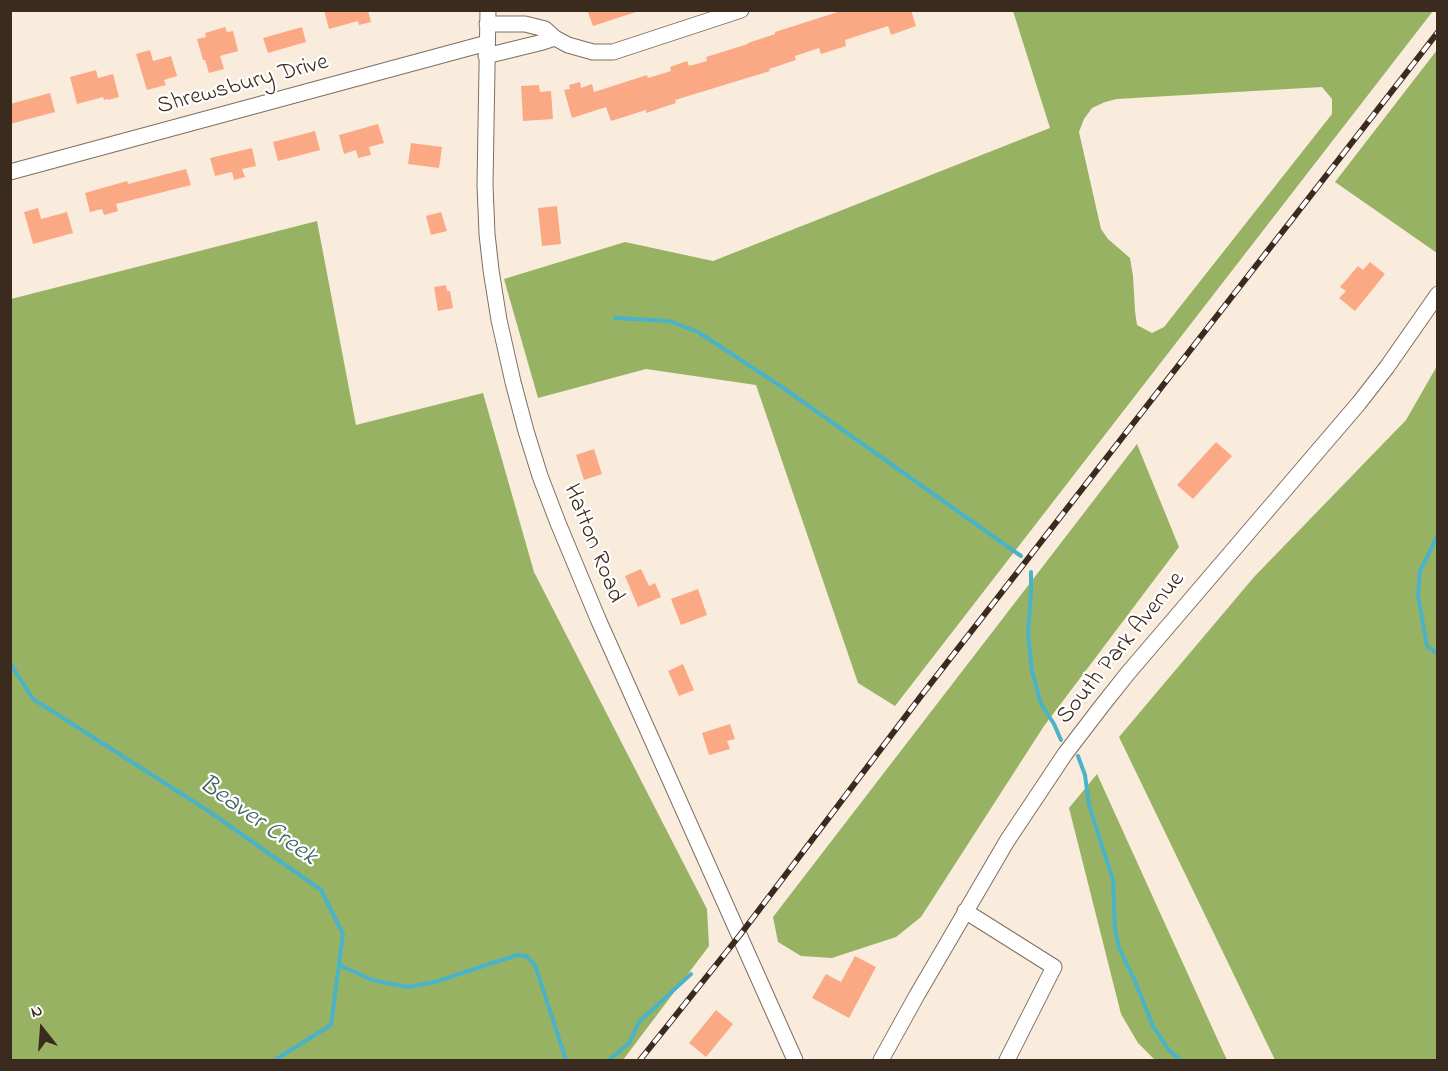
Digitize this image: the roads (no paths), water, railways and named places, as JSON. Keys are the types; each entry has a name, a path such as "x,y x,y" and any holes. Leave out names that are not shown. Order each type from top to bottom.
{"street":[{"path":"488,17 545,29 568,45 593,52 613,52 741,10"},
{"name":"Hatton Road","path":"488,17 485,185 489,246 500,320 526,430 554,513 590,599 795,1060"},
{"name":"Shrewsbury Drive","path":"10,172 487,49 543,42 555,38"},
{"name":"South Park Avenue","path":"881,1060 1007,841 1065,754 1164,630 1359,403 1422,319 1437,294"},
{"path":"965,911 1054,967 1007,1060"}],"waterway":[{"path":"615,318 669,321 698,332 782,387 1021,556"},
{"path":"1438,535 1420,571 1418,596 1427,646 1438,654"},
{"path":"1031,572 1028,633 1032,671 1041,704 1061,740"},
{"name":"Beaver Creek","path":"10,663 33,699 207,810 321,890 343,934 331,1025 275,1060"},
{"path":"1078,756 1085,775 1089,805 1113,880 1115,929 1119,948 1153,1026 1168,1049 1180,1060"},
{"path":"339,965 372,980 408,987 435,982 517,955 526,956 535,965 566,1060"},
{"path":"609,1060 629,1043 639,1022 691,974"}],"railway":[{"path":"640,1060 740,935 921,696 1438,32"}]}
